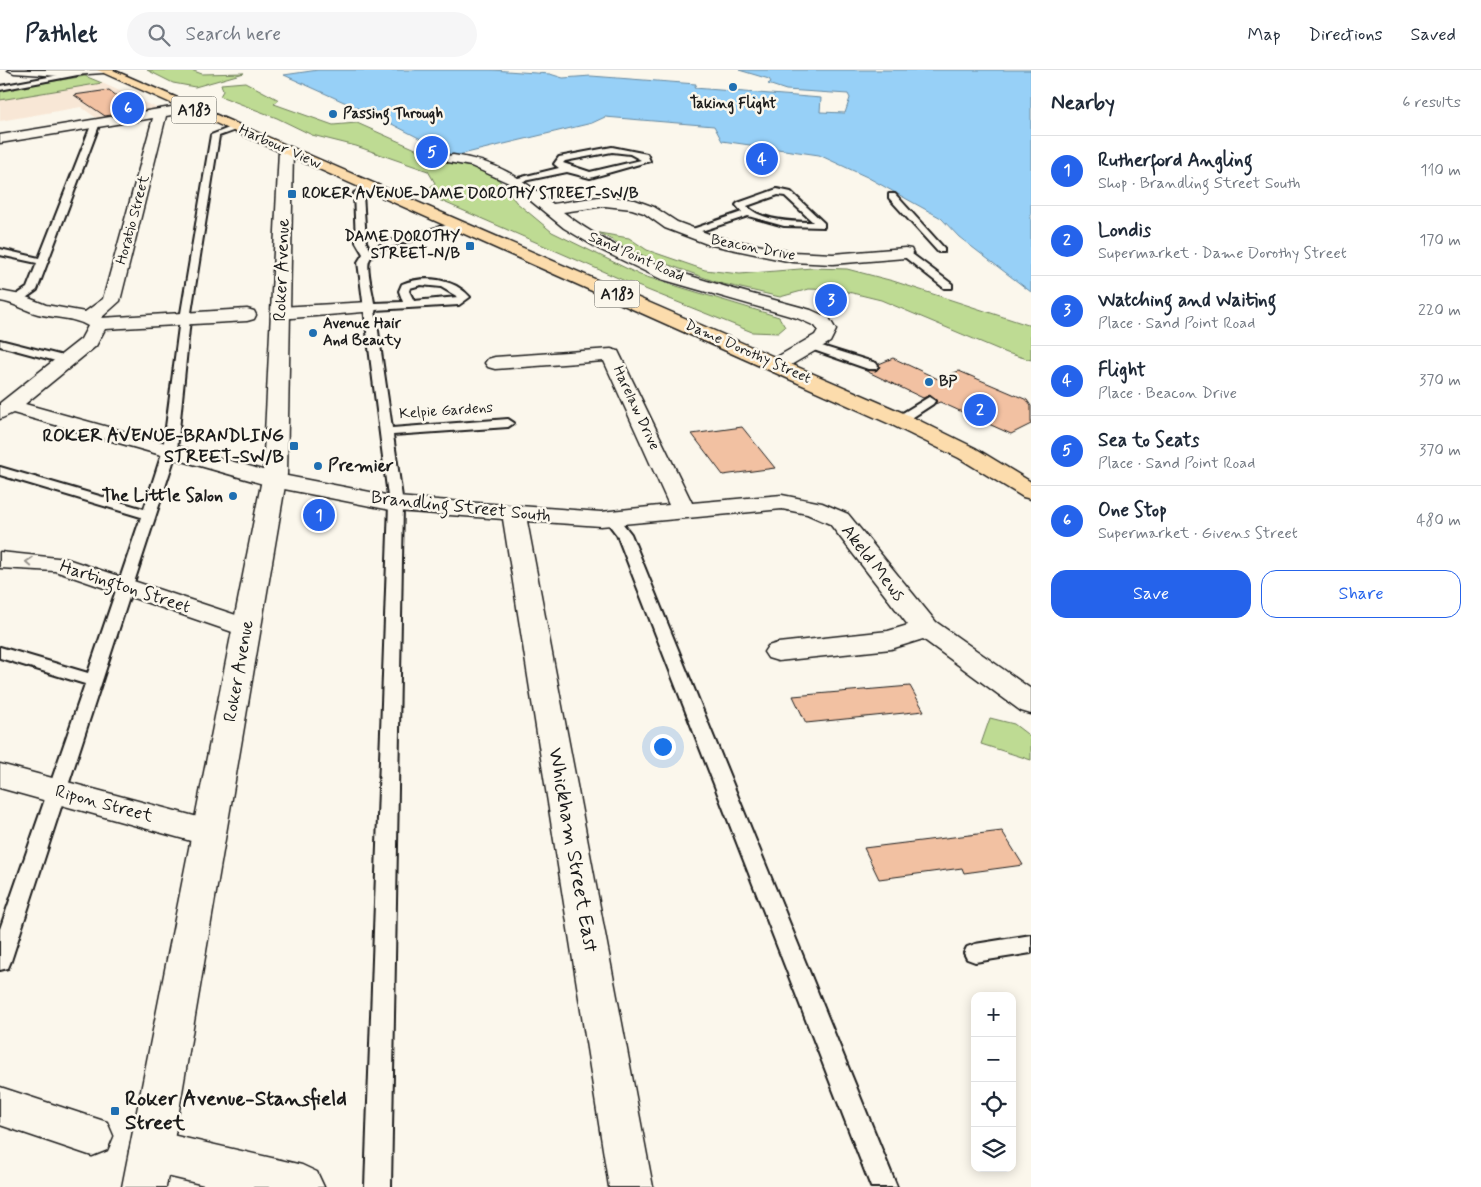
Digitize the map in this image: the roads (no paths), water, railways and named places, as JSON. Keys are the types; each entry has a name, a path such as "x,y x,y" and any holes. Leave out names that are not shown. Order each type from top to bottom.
{"main road":[{"name":"Harbour View","path":"103,70 457,224"},
{"name":"Dame Dorothy Street","path":"457,224 900,420 967,453 1031,492"}],"street":[{"path":"14,70 59,73 103,70"},
{"path":"0,73 18,70"},
{"path":"0,139 190,108"},
{"name":"Horatio Street","path":"94,321 111,301 161,112"},
{"name":"Roker Avenue","path":"147,1169 274,480 286,150"},
{"name":"Sand Point Road","path":"453,159 474,162 514,180 570,225 605,246 667,274 804,314 822,322 827,330 823,338 777,365"},
{"name":"Beacon Drive","path":"550,209 586,203 622,202 649,210 671,225 735,247 792,257 833,259 905,253"},
{"path":"0,296 19,298 34,306 94,321 185,319 247,315"},
{"path":"280,313 369,307"},
{"path":"3,407 89,342 94,321"},
{"name":"Harelaw Drive","path":"495,363 611,355 684,511"},
{"name":"Brandling Street South","path":"3,407 170,450 274,480 396,504 514,514 611,518 684,511"},
{"name":"Akeld Mews","path":"684,511 782,502 814,508 838,519 926,628 1031,704"},
{"name":"Whickham Street East","path":"514,514 632,1187"},
{"name":"Hartington Street","path":"0,560 58,564 247,628"},
{"path":"778,652 891,640 926,628"},
{"name":"Ripon Street","path":"0,776 209,832"},
{"path":"0,1106 92,1136"},
{"path":"147,1169 302,1187"}],"lane":[{"path":"0,88 86,72"},
{"path":"19,298 32,290 41,262 96,123"},
{"path":"0,961 170,450 185,319 215,135 237,128"},
{"path":"514,180 567,169 590,175 646,160 644,156 625,149 612,148 562,159 558,164 567,169"},
{"path":"368,254 361,242 358,193 371,187"},
{"path":"689,232 748,213 768,220 797,226 821,225 788,194 777,192 741,205 748,213"},
{"path":"892,196 941,250 905,253"},
{"path":"378,1187 396,504 363,262 368,254 457,224"},
{"path":"0,252 41,262"},
{"path":"905,253 948,286"},
{"path":"369,307 410,305 459,302 465,297 455,290 436,283 414,282 406,286 404,291 410,305"},
{"path":"0,343 67,360"},
{"path":"812,346 872,366"},
{"path":"900,420 930,401"},
{"name":"Kelpie Gardens","path":"386,432 508,422"},
{"path":"0,471 149,515"},
{"path":"611,518 624,534 884,1187"},
{"path":"0,652 94,681"},
{"path":"975,953 1031,944"}],"water":[{"path":"318,70 492,70 550,74 563,78 591,76 696,84 694,88 821,98 820,112 845,113 850,98 848,94 786,90 768,84 771,82 769,79 739,70 1031,70 1031,292 959,237 941,218 867,177 819,155 722,141 714,126 605,117 592,123 454,156 384,120 284,75"}],"place":[{"name":"Taking Flight","path":"733,87"},
{"name":"One Stop","path":"128,108"},
{"name":"Passing Through","path":"333,114"},
{"name":"Sea to Seats","path":"432,152"},
{"name":"Flight","path":"762,159"},
{"name":"ROKER AVENUE-DAME DOROTHY STREET-SW/B","path":"292,194"},
{"name":"DAME DOROTHY STREET-N/B","path":"470,246"},
{"name":"Watching and Waiting","path":"831,300"},
{"name":"Avenue Hair And Beauty","path":"313,333"},
{"name":"BP","path":"929,382"},
{"name":"Londis","path":"980,410"},
{"name":"ROKER AVENUE-BRANDLING STREET-SW/B","path":"294,446"},
{"name":"Premier","path":"318,466"},
{"name":"The Little Salon","path":"233,496"},
{"name":"Rutherford Angling","path":"319,515"},
{"name":"Roker Avenue-Stansfield Street","path":"115,1111"}]}
